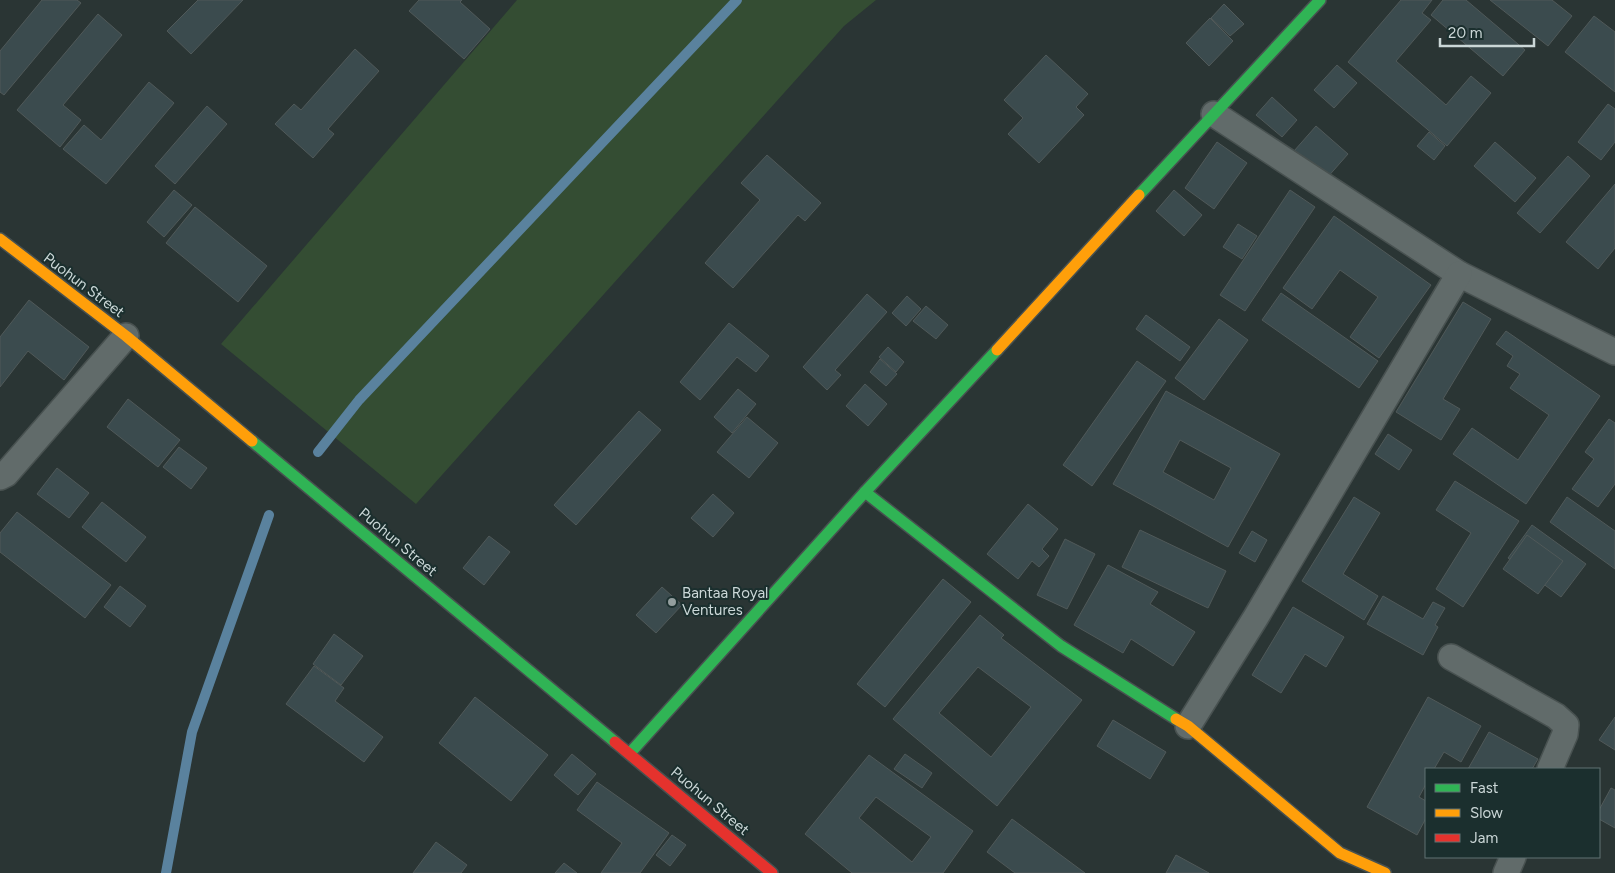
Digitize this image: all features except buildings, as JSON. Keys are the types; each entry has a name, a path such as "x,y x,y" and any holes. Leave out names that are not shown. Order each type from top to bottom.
{"street":[{"path":"630,753 865,492 1320,0"},
{"path":"1214,114 1459,274 1615,352"},
{"name":"Puohun Street","path":"0,239 126,336 630,753 772,873"},
{"path":"1188,726 1256,617 1459,274"},
{"path":"0,477 6,474 126,336"},
{"path":"865,492 1061,646 1188,726 1340,853 1385,873"},
{"path":"1451,657 1556,716 1566,725 1565,734 1550,768"},
{"path":"1506,873 1513,858"}],"green space":[{"path":"517,0 876,0 844,26 416,504 221,344"}],"waterway":[{"path":"318,452 359,400 737,0"},
{"path":"166,873 192,732 269,515"}],"traffic: fast":[{"path":"1139,195 1320,0"},
{"path":"630,753 865,492 997,350"},
{"path":"252,441 615,742"},
{"path":"865,492 1061,646 1176,719"}],"traffic: slow":[{"path":"997,350 1139,195"},
{"path":"0,239 126,336 252,441"},
{"path":"1176,719 1188,726 1340,853 1385,873"}],"traffic: jam":[{"path":"615,742 772,873"}],"place":[{"name":"Bantaa Royal Ventures","path":"672,602"}]}
